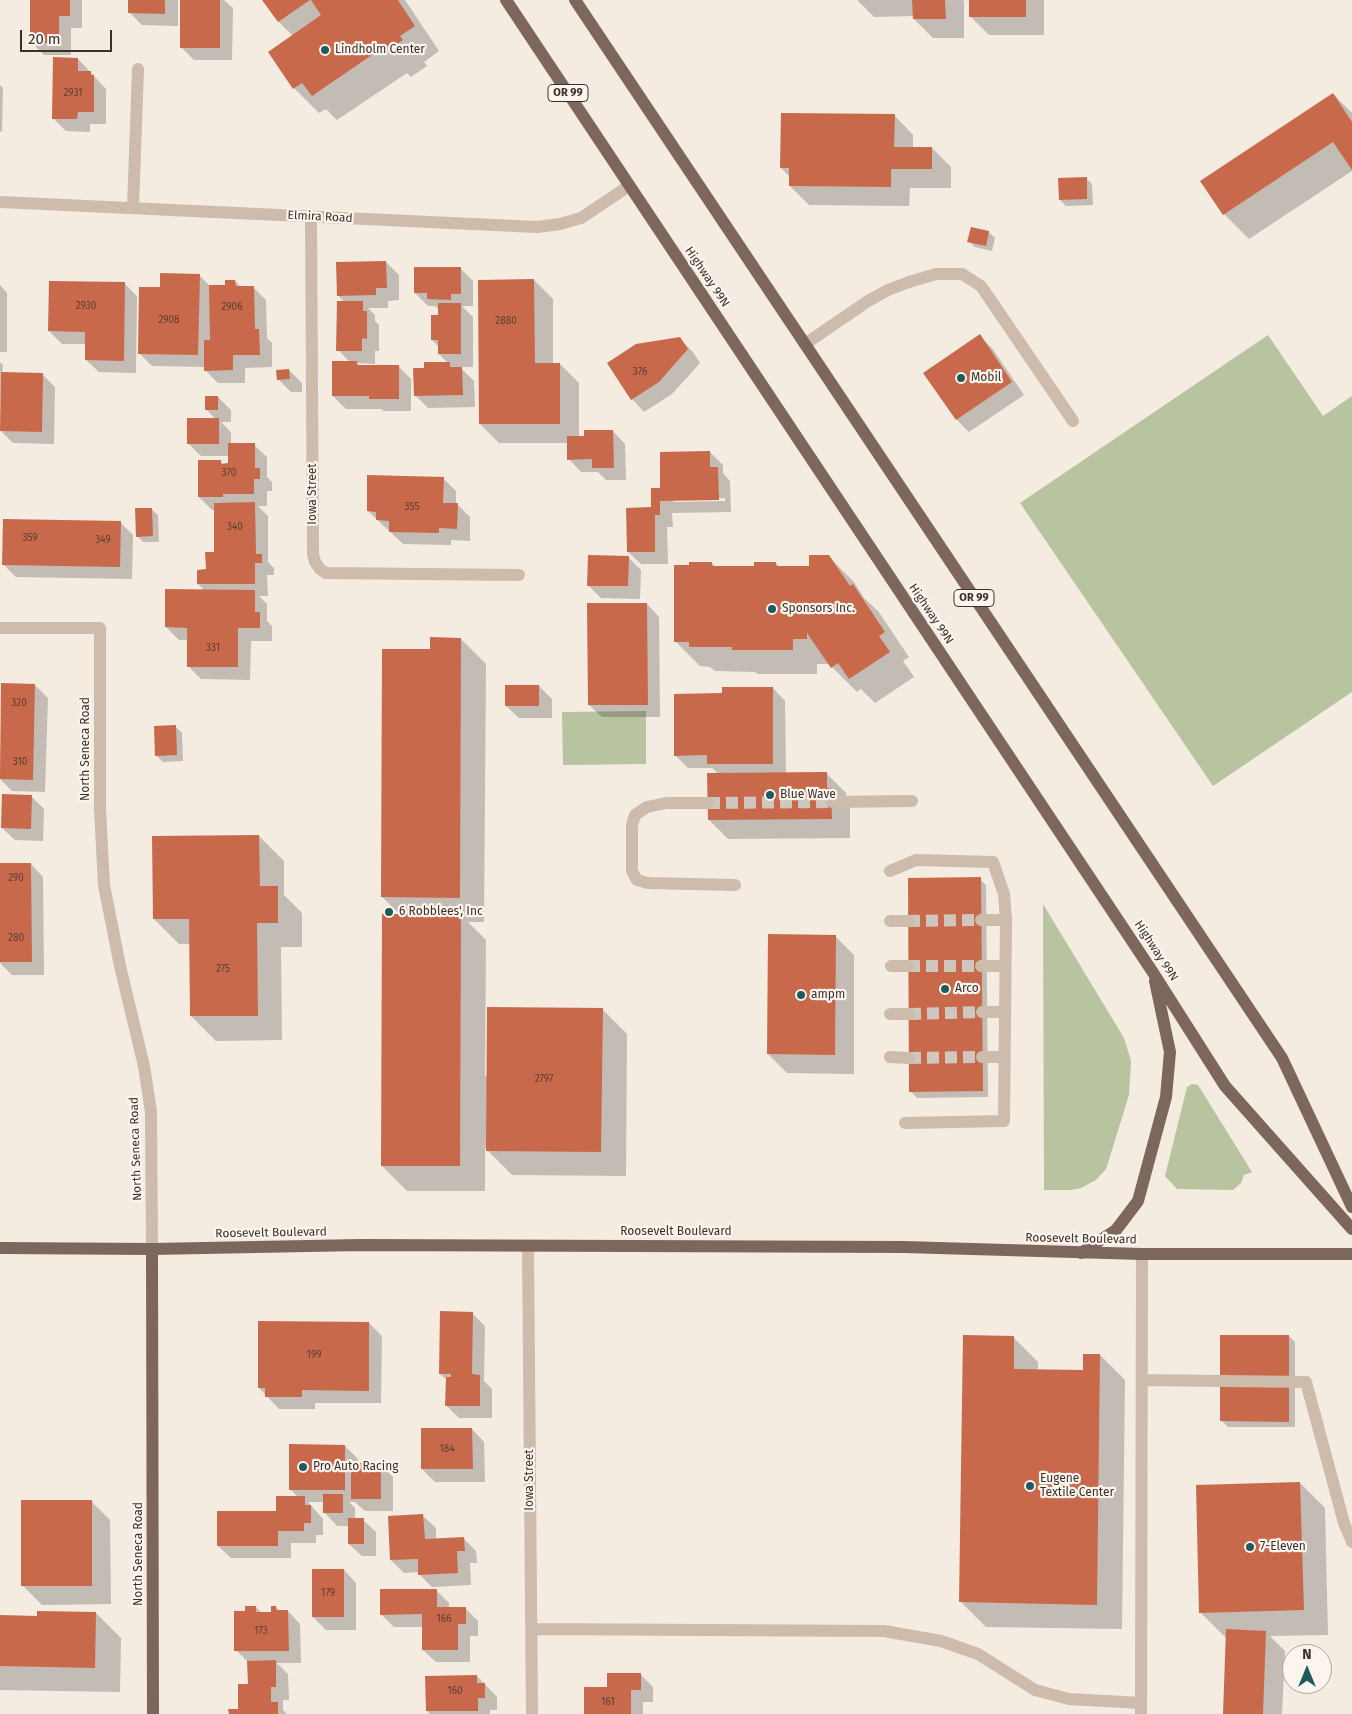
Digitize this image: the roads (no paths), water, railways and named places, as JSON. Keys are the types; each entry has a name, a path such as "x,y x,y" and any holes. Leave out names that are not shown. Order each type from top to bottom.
{"main road":[{"name":"Highway 99N","path":"506,0 1152,971 1225,1086 1352,1229"},
{"name":"OR 99","path":"575,0 1282,1058 1352,1208"},
{"path":"1081,1253 1116,1230 1138,1201 1166,1097 1170,1052 1152,971"},
{"name":"Roosevelt Boulevard","path":"0,1248 152,1249 360,1245 904,1247 1142,1254 1352,1254"},
{"name":"North Seneca Road","path":"152,1249 153,1714"}],"street":[{"path":"133,208 138,69"},
{"name":"Elmira Road","path":"0,202 537,227 560,224 581,218 630,186"},
{"name":"Iowa Street","path":"311,217 313,554 315,562 320,569 326,572 519,575"},
{"path":"805,344 868,301 888,290 936,274 962,274 981,286 1073,422"},
{"name":"North Seneca Road","path":"0,628 100,628 100,809 104,885 120,966 144,1066 150,1112 152,1249"},
{"path":"832,802 912,801"},
{"path":"708,802 666,803 647,807 635,815 632,825 632,871 637,880 648,883 735,885"},
{"path":"890,871 916,860 993,862 1004,894 1006,920 1004,1121 905,1123"},
{"path":"981,920 1006,920"},
{"path":"890,921 908,921"},
{"path":"890,966 908,966"},
{"path":"981,966 1005,966"},
{"path":"982,1012 1005,1012"},
{"path":"890,1014 909,1014"},
{"path":"982,1056 1005,1056"},
{"path":"890,1057 909,1058"},
{"name":"Iowa Street","path":"528,1246 532,1714"},
{"path":"531,1629 884,1631 941,1641 978,1654 1035,1690 1069,1699 1141,1708 1142,1254"},
{"path":"1142,1380 1306,1382 1344,1523 1352,1542"}],"tunnel":[{"path":"708,803 832,802"},
{"path":"908,921 981,920"},
{"path":"908,966 981,966"},
{"path":"909,1014 982,1012"},
{"path":"909,1058 982,1057"}],"place":[{"name":"Lindholm Center","path":"325,50"},
{"name":"Mobil","path":"961,378"},
{"name":"Sponsors Inc.","path":"772,609"},
{"name":"Blue Wave","path":"770,795"},
{"name":"6 Robblees', Inc","path":"389,912"},
{"name":"Arco","path":"945,989"},
{"name":"ampm","path":"801,995"},
{"name":"Pro Auto Racing","path":"303,1467"},
{"name":"Eugene Textile Center","path":"1030,1486"},
{"name":"7-Eleven","path":"1250,1547"}]}
